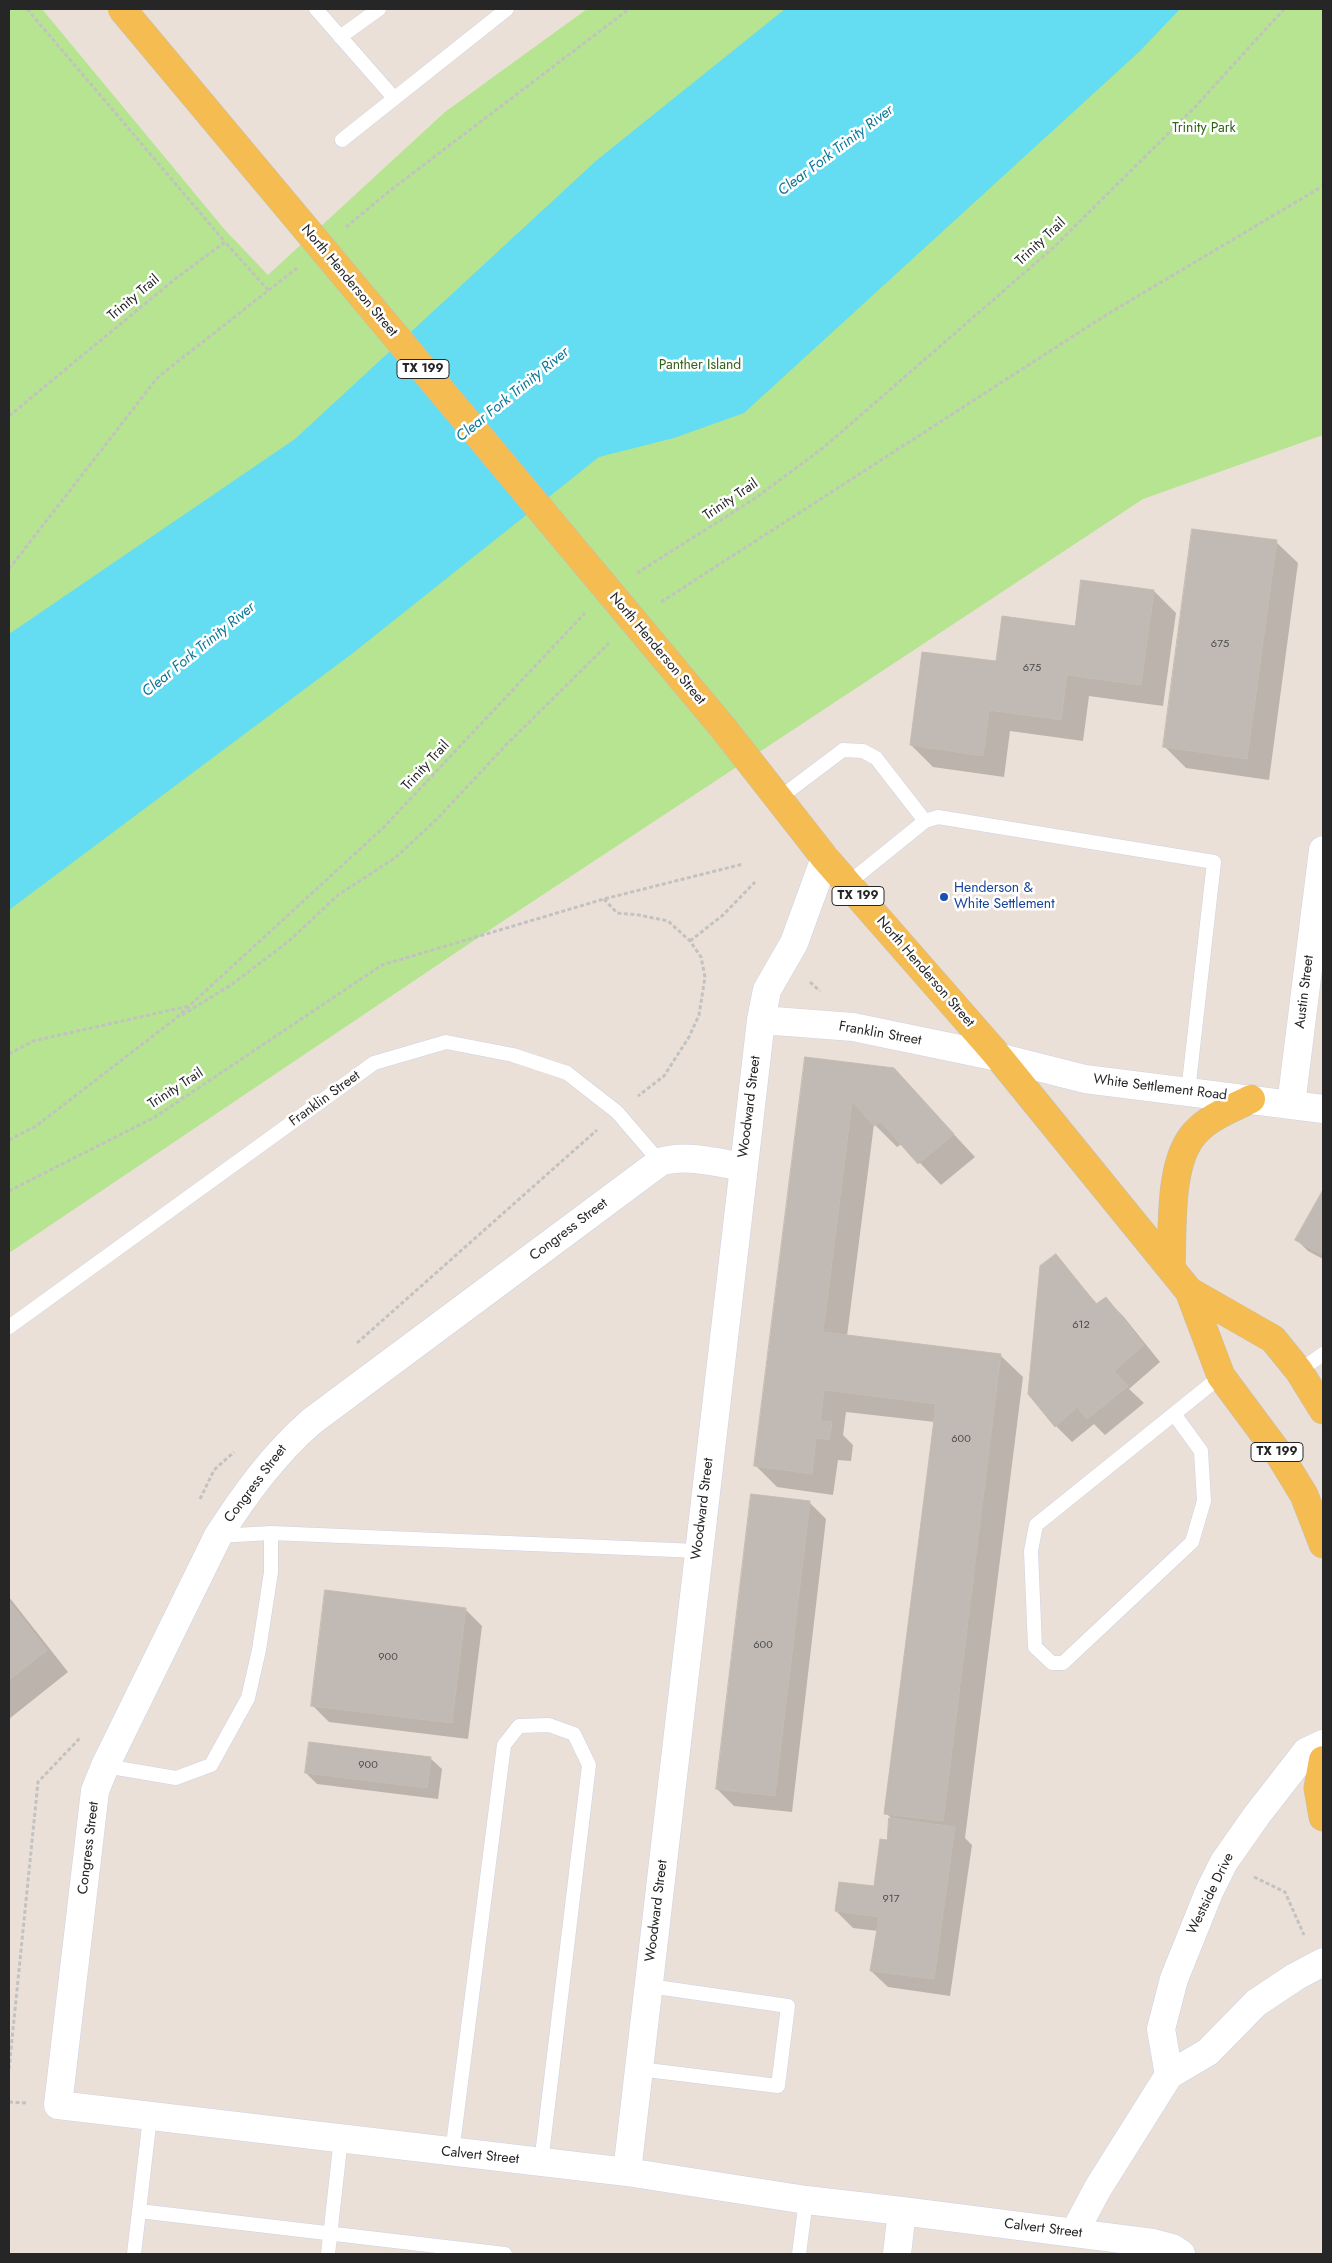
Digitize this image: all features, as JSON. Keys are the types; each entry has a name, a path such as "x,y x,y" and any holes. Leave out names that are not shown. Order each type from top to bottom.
{"main road":[{"name":"North Henderson Street","path":"122,9 724,729 825,858 998,1057 1189,1291 1221,1376 1279,1454 1304,1495 1323,1544"},
{"path":"1171,1268 1177,1166 1184,1148 1194,1134 1211,1119 1251,1099"},
{"name":"North Henderson Street","path":"1189,1291 1273,1339 1299,1371 1323,1410"},
{"path":"1323,1760 1318,1788 1323,1817"}],"street":[{"name":"Austin Street","path":"1291,1105 1323,850"},
{"name":"Woodward Street","path":"627,2172 760,1020 767,990 794,943 825,858"},
{"name":"Franklin Street","path":"760,1020 853,1027 998,1057"},
{"name":"White Settlement Road","path":"998,1057 1084,1079 1323,1109"},
{"name":"Congress Street","path":"58,2105 95,1791 105,1766 218,1536 240,1502 286,1443 312,1421 660,1162 674,1158 690,1158 743,1167"},
{"name":"Westside Drive","path":"1169,2075 1161,2029 1174,1979 1209,1892 1224,1862 1247,1828 1306,1752 1323,1744"},
{"path":"1074,2232 1098,2188 1169,2075 1208,2052 1256,2003 1294,1977 1323,1962"},
{"name":"Calvert Street","path":"58,2105 452,2153 627,2172 806,2200 1153,2243 1172,2248 1182,2254"},
{"path":"897,2254 902,2211"}],"lane":[{"path":"316,9 394,98"},
{"path":"340,37 379,9"},
{"path":"342,140 507,9"},
{"path":"778,799 842,750 863,751 876,758 925,821"},
{"path":"847,884 925,821 938,817 1214,862 1188,1092"},
{"name":"Franklin Street","path":"9,1327 374,1064 446,1042 513,1055 567,1073 617,1112 660,1162"},
{"path":"1299,1371 1323,1354"},
{"path":"1174,1414 1201,1451 1204,1502 1192,1542 1063,1663 1052,1663 1034,1646 1031,1551 1036,1525 1221,1376"},
{"path":"105,1766 176,1778 211,1765 248,1698 259,1650 271,1572 271,1533"},
{"path":"218,1536 271,1533 698,1551"},
{"path":"452,2153 504,1745 519,1726 549,1725 574,1734 589,1765 541,2163"},
{"path":"639,2069 778,2086 788,2006 649,1986"},
{"path":"134,2254 150,2117"},
{"path":"328,2254 341,2138"},
{"path":"799,2254 806,2200"},
{"path":"139,2211 505,2254"}],"path":[{"path":"26,9 269,291"},
{"name":"Trinity Trail","path":"631,576 754,499 823,448 1054,247 1195,107 1284,9"},
{"path":"655,607 1106,315 1323,186"},
{"name":"Trinity Trail","path":"9,416 175,279 225,242"},
{"name":"Trinity Trail","path":"9,1140 36,1126 175,1019 384,827 592,606"},
{"name":"Trinity Trail","path":"175,1019 231,985 289,941 338,895 395,858 437,819 505,746 610,643"},
{"name":"Trinity Trail","path":"9,1191 155,1117 382,965 604,899 743,864"},
{"path":"690,941 723,915 755,882"},
{"name":"Trinity Trail","path":"9,1054 33,1041 189,1006"},
{"path":"1251,1875 1285,1892 1306,1940"}],"green space":[{"name":"Panther Island","path":"9,9 42,9 225,230 268,275 445,112 587,9 1323,9 1323,435 1143,499 497,925 9,1253"}],"water":[{"name":"Clear Fork Trinity River","path":"785,9 1180,9 1140,51 744,413 674,438 599,457 353,653 9,910 9,634 295,439 597,160"}],"building":[{"path":"1192,529 1277,540 1247,759 1163,747"},
{"path":"1081,580 1154,590 1141,685 1067,675 1061,720 989,710 983,756 910,745 922,652 996,661 1002,616 1075,626"},
{"path":"805,1057 894,1068 954,1134 918,1164 881,1122 874,1126 852,1101 823,1332 1001,1354 943,1821 884,1814 936,1404 824,1390 820,1421 832,1422 829,1440 816,1438 812,1474 754,1466"},
{"path":"1323,1190 1323,1255 1295,1240"},
{"path":"1056,1254 1096,1304 1106,1297 1144,1345 1114,1371 1128,1386 1087,1419 1077,1407 1055,1427 1028,1394 1040,1266"},
{"path":"751,1494 810,1501 775,1796 716,1789"},
{"path":"325,1590 466,1608 452,1723 311,1706"},
{"path":"9,1601 47,1650 9,1680"},
{"path":"309,1742 431,1757 427,1788 305,1773"},
{"path":"889,1818 955,1827 934,1979 870,1971 879,1917 835,1911 839,1882 874,1886 880,1839 887,1840"}],"place":[{"name":"Henderson & White Settlement","path":"944,897"}],"park label":[{"name":"Trinity Park","path":"1204,129"}]}
